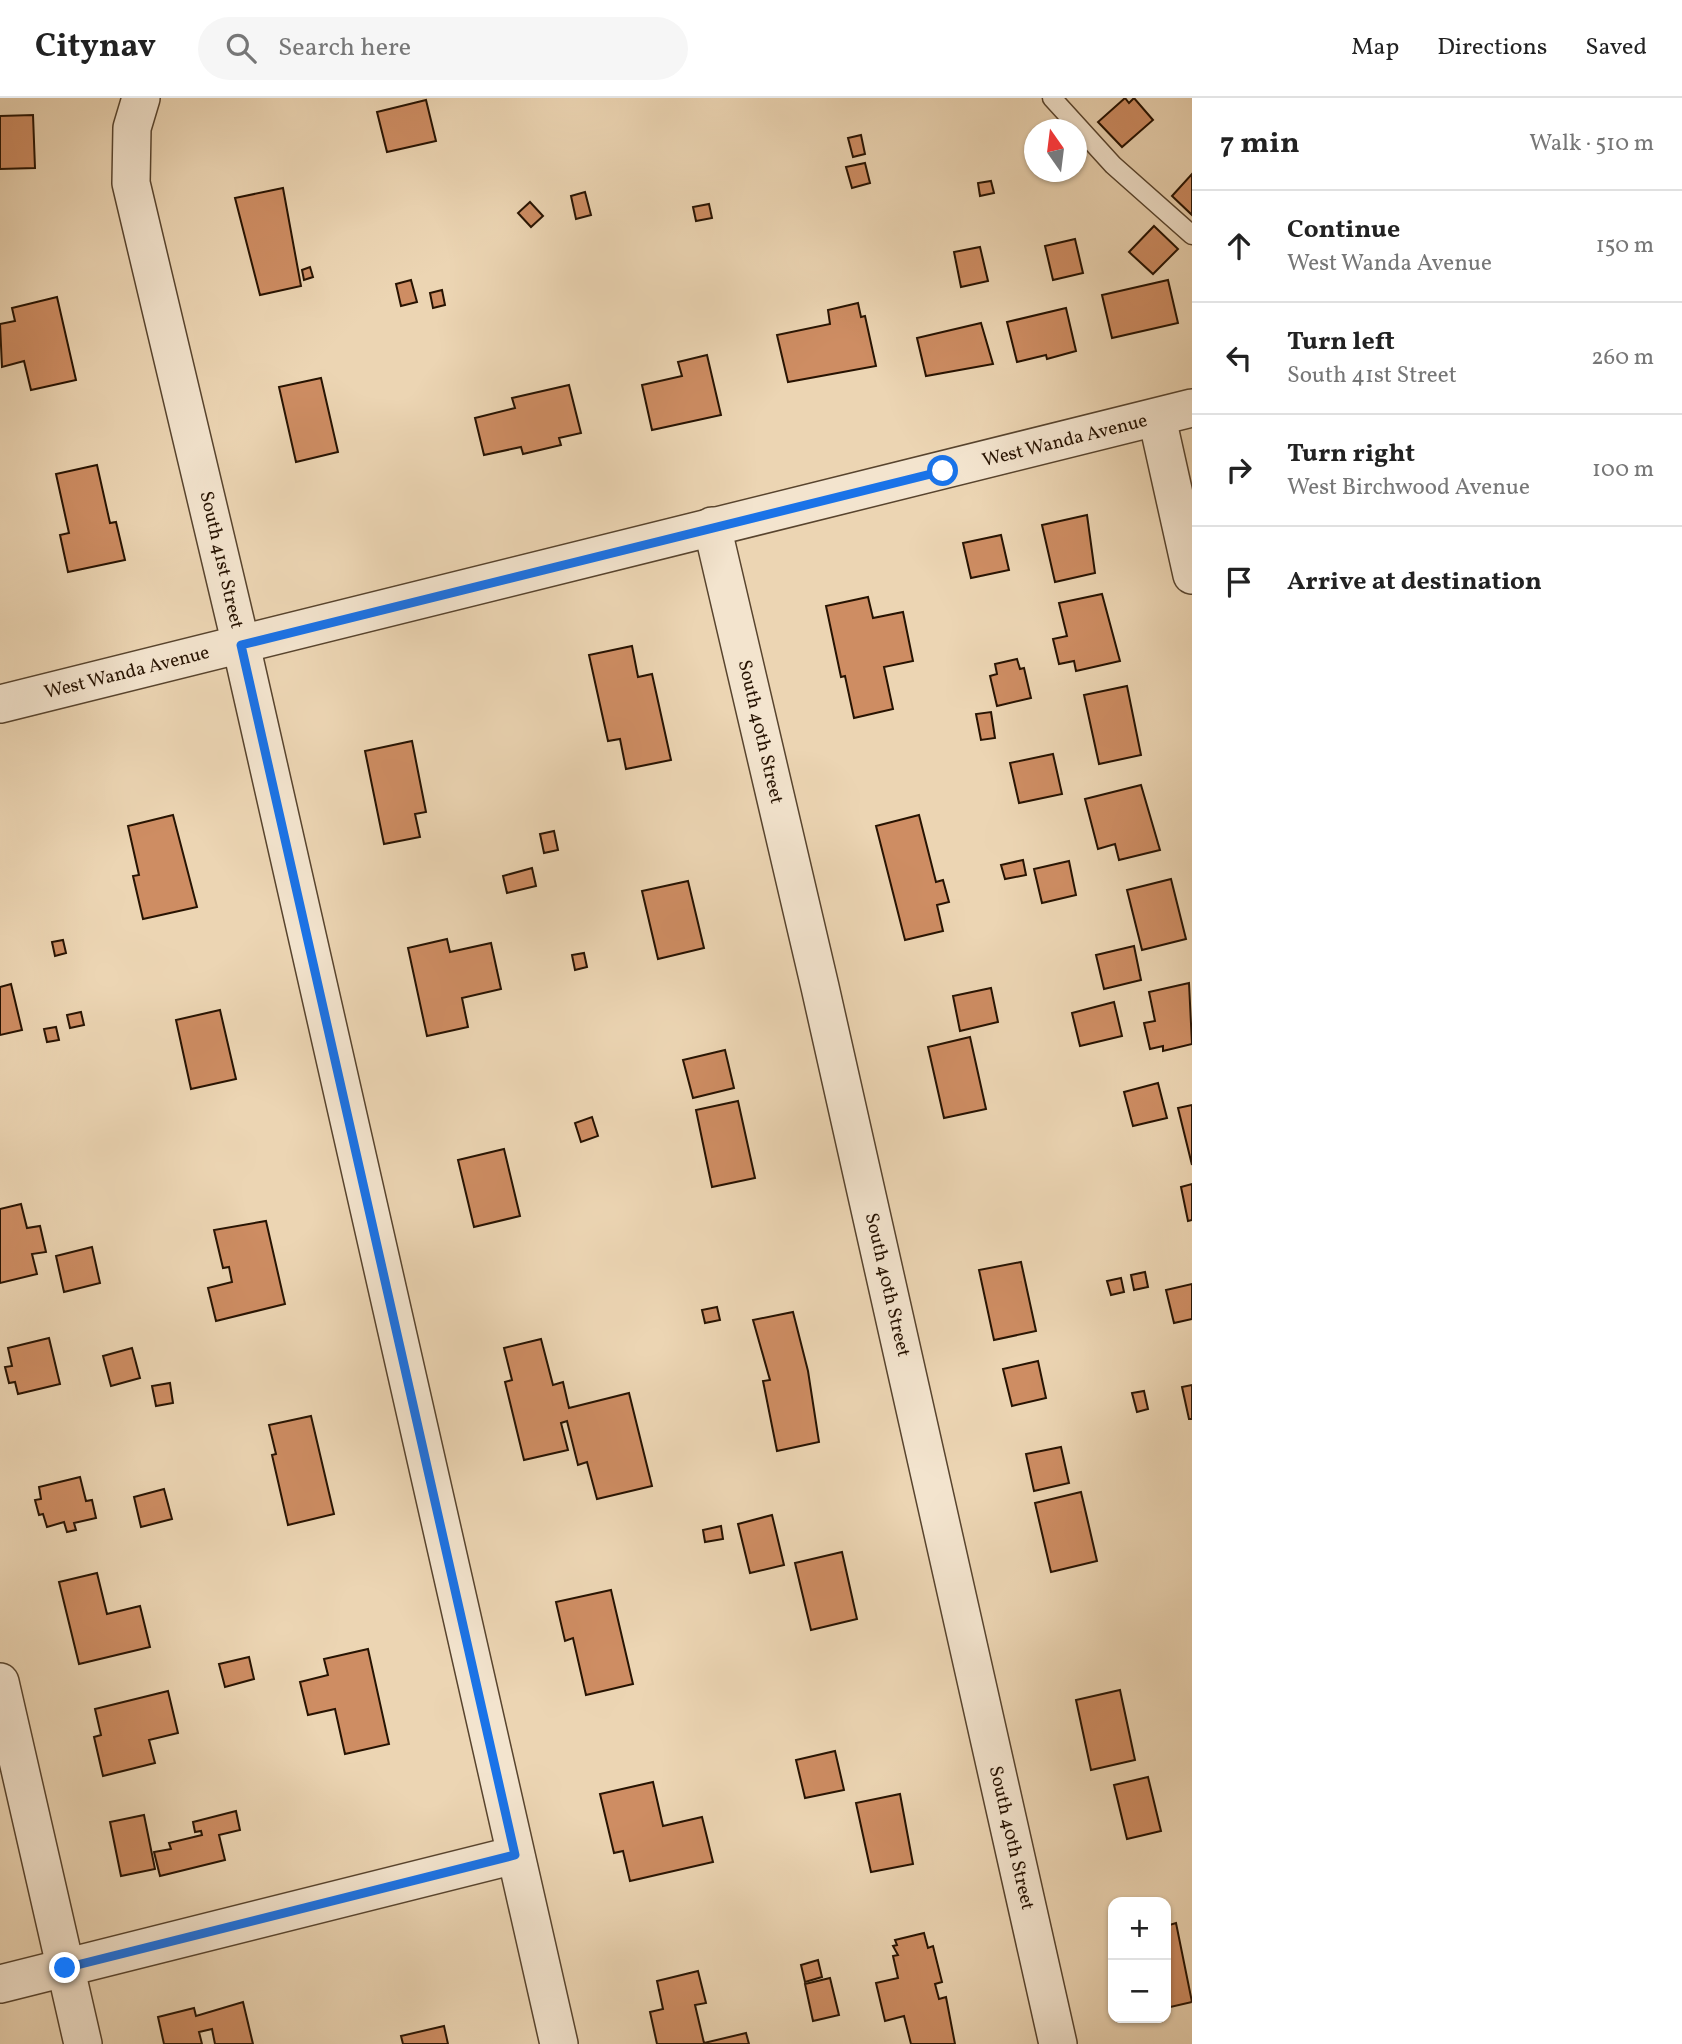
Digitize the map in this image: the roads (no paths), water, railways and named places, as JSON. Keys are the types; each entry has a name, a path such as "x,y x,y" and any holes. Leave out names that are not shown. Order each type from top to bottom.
{"street":[{"name":"South 41st Street","path":"141,98 132,128 131,183 241,645 559,2044"},
{"name":"West Wanda Avenue","path":"0,704 1192,408"},
{"path":"1157,418 1192,575"},
{"name":"South 40th Street","path":"712,526 820,987 1058,2044"},
{"path":"0,1682 83,2044"},
{"path":"0,1984 515,1855"}],"lane":[{"path":"1052,98 1113,165 1192,235"}]}
